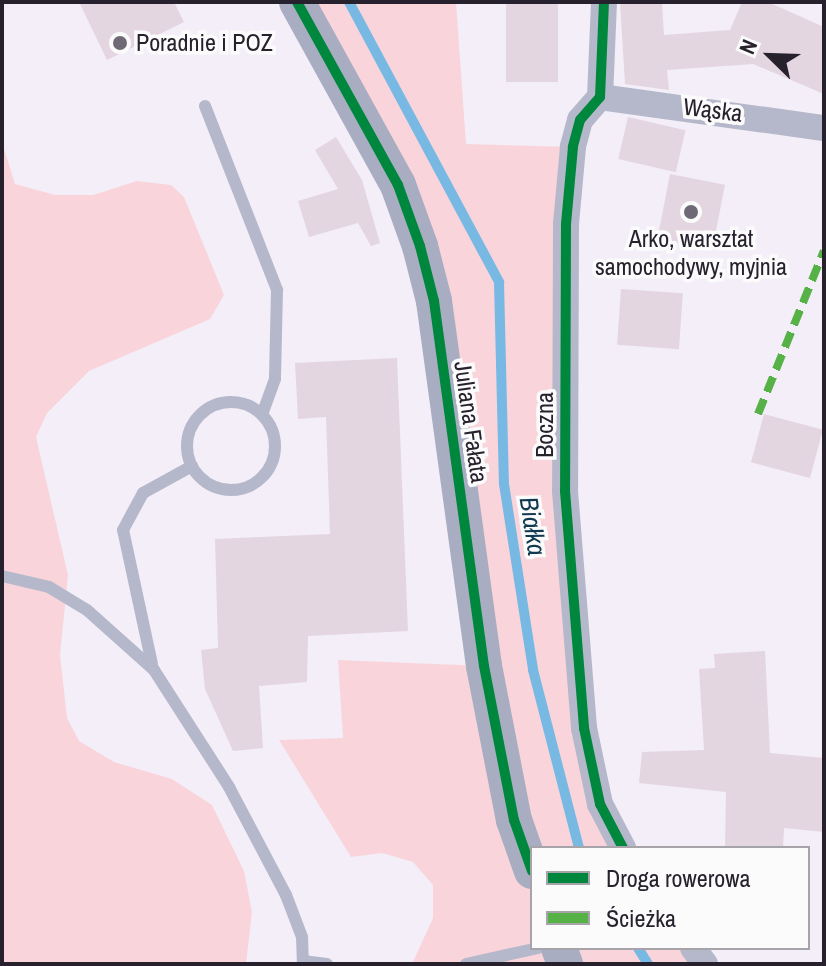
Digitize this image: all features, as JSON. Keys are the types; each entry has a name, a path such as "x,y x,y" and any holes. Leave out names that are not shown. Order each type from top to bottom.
{"street":[{"name":"Juliana Fałata","path":"297,2 398,185 420,246 434,301 484,666 514,820 530,865"},
{"path":"600,97 604,2"},
{"name":"Wąska","path":"600,97 824,128"},
{"name":"Boczna","path":"600,97 580,120 573,147 566,224 565,491 584,728 600,804 622,846"}],"lane":[{"path":"205,106 277,290 279,348 262,414"},
{"path":"238,402 262,414 275,439 275,455 253,484 214,486 192,466 189,433 208,408 238,402"},
{"path":"154,670 123,530 143,493 192,466"},
{"path":"6,576 87,610 154,670 229,787 286,895 302,937 303,962 327,964"},
{"path":"466,964 530,950"}],"shaded area":[{"path":"298,2 456,2 466,144 573,147 566,224 584,693 622,846 530,846 530,950 694,950 705,964 412,964 433,918 433,885 413,862 382,853 351,857 279,740 343,738 338,660 483,666 434,301"},
{"path":"2,142 15,184 55,195 93,195 137,181 171,185 184,197 224,295 210,319 89,371 47,413 36,437 68,575 60,655 67,718 79,741 114,762 172,779 212,805 244,871 252,912 246,964 2,964"}],"building":[{"name":"Poradnie i POZ","path":"79,2 174,2 184,22 107,60"},
{"path":"506,2 558,2 558,82 506,82"},
{"path":"620,2 662,2 664,35 730,30 742,2 768,2 824,27 824,94 753,64 667,70 669,90 625,84"},
{"path":"628,117 685,130 676,172 618,159"},
{"path":"336,137 362,180 380,243 371,246 358,223 309,237 298,201 338,189 315,150"},
{"name":"Arko, warsztat samochodywy, myjnia","path":"670,174 725,185 712,249 657,239"},
{"path":"621,289 683,293 679,349 617,345"},
{"path":"397,358 408,631 308,636 307,682 259,686 263,748 233,751 205,689 201,650 218,648 215,539 330,534 326,417 298,419 295,363"},
{"path":"764,414 823,430 810,478 751,462"},
{"path":"765,651 770,753 824,758 824,832 784,828 783,846 725,846 726,792 639,783 642,752 704,750 699,669 715,668 714,654"}],"waterway":[{"name":"Białka","path":"349,2 499,282 504,484 533,670 578,846"},
{"name":"Białka","path":"639,950 648,964"}],"marked path":[{"path":"758,414 824,251"}],"cycle path":[{"path":"297,2 398,185 420,246 434,301 484,666 514,820 530,865"},
{"path":"604,2 600,97 580,120 573,147 566,224 565,491 584,728 600,804 622,846"}],"place":[{"name":"Poradnie i POZ","path":"120,43"},
{"name":"Arko, warsztat samochodywy, myjnia","path":"691,212"}]}
